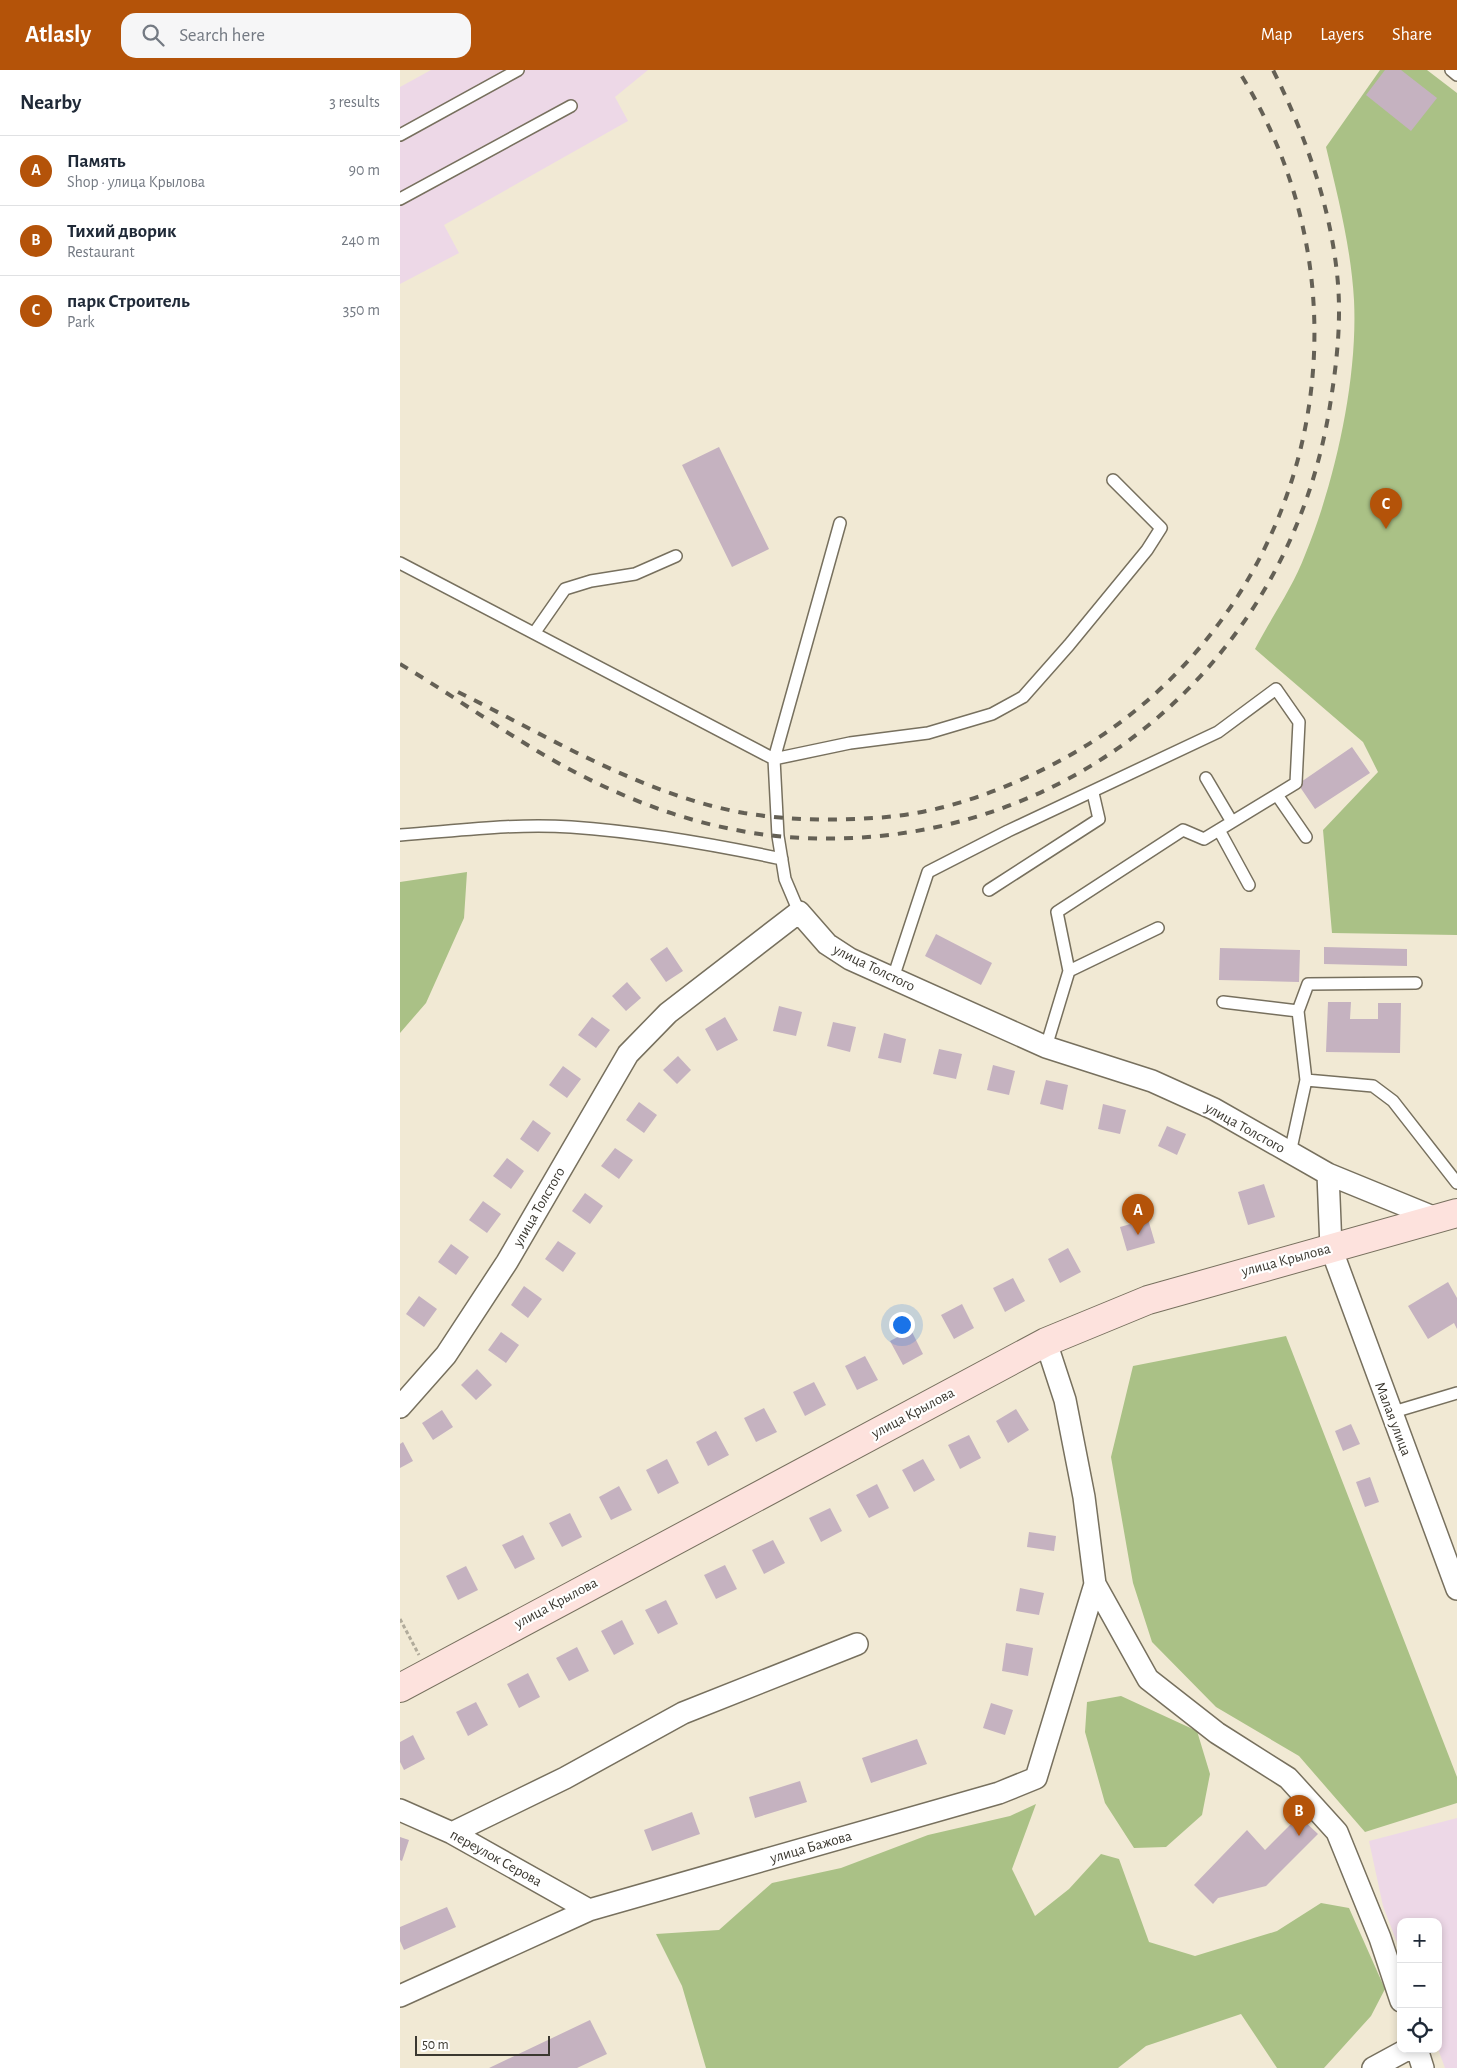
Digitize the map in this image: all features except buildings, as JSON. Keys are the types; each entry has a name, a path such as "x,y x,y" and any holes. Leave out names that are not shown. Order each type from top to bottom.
{"main road":[{"name":"улица Крылова","path":"400,1688 1046,1342 1148,1300 1448,1216"}],"street":[{"name":"улица Толстого","path":"400,1406 446,1355 507,1262 628,1054 668,1013 799,912 827,944 850,959 1046,1047 1152,1081 1214,1109 1328,1174 1448,1216"},
{"name":"Малая улица","path":"1328,1174 1331,1248 1390,1413 1447,1536 1457,1589"},
{"path":"1046,1342 1067,1410 1084,1497 1095,1584 1148,1679 1217,1733 1288,1778 1336,1832 1380,1938 1397,1990"},
{"name":"улица Бажова","path":"400,1996 589,1910 999,1793 1036,1778 1050,1740 1095,1584"},
{"path":"452,1833 565,1778 683,1713 857,1644"},
{"name":"переулок Серова","path":"400,1810 452,1833 589,1910"},
{"path":"1373,2068 1401,2053"},
{"path":"1418,2053 1424,2068"}],"lane":[{"path":"400,135 518,70"},
{"path":"1451,70 1457,75"},
{"path":"400,199 571,106"},
{"path":"400,563 535,632 774,759 850,743 928,733 992,714 1023,697 1069,645 1147,550 1161,528 1113,480"},
{"path":"799,912 785,879 778,836 774,759 840,523"},
{"path":"535,632 565,589 591,581 635,574 676,556"},
{"path":"893,978 928,872 1008,831 1093,793 1218,732 1276,689 1300,722 1296,783 1204,839 1183,830 1056,912 1069,971 1046,1047"},
{"path":"1206,778 1232,822"},
{"path":"989,890 1099,820 1093,793"},
{"path":"1277,795 1306,837"},
{"path":"400,836 493,828 570,827 705,842 782,859"},
{"path":"1219,830 1249,884"},
{"path":"1069,971 1158,928"},
{"path":"1290,1153 1306,1080 1298,1011 1308,984 1416,982"},
{"path":"1223,1002 1298,1011"},
{"path":"1306,1080 1374,1086 1393,1101 1457,1183"},
{"path":"1390,1413 1457,1393"}],"path":[{"path":"400,1619 428,1673"}],"shaded area":[{"path":"431,70 648,70 615,97 628,121 444,225 459,253 400,284 400,87"},
{"path":"1457,1818 1457,2068 1445,2068 1439,2053 1442,2053 1442,1918 1397,1918 1397,1943 1383,1906 1369,1841"}],"green space":[{"path":"1380,70 1427,70 1457,93 1457,935 1332,933 1323,830 1378,772 1363,742 1255,649 1300,567 1316,526 1335,463 1348,396 1352,363 1354,300 1347,242 1326,147"},
{"path":"467,872 464,918 426,1003 400,1033 400,882"},
{"path":"1286,1336 1457,1777 1457,1803 1365,1832 1299,1756 1216,1707 1152,1642 1133,1583 1111,1457 1133,1366"},
{"path":"1121,1696 1197,1731 1210,1774 1202,1815 1166,1847 1134,1848 1105,1803 1085,1732 1087,1702"},
{"path":"1036,1804 1012,1869 1035,1916 1069,1889 1101,1854 1119,1859 1149,1942 1195,1956 1277,1931 1321,1903 1349,1908 1385,1989 1371,2016 1324,2068 1277,2068 1241,2014 1146,2046 1118,2068 706,2068 682,1986 656,1934 719,1930 772,1883 841,1868 928,1835 1010,1816"}],"railway":[{"path":"458,692 597,763 670,793 744,813 825,820 918,813 983,795 1046,768 1135,711 1207,638 1262,554 1297,462 1313,364 1310,264 1285,165 1238,70"},
{"path":"400,664 544,755 627,797 656,808 715,825 745,832 776,836 877,836 974,818 1062,782 1142,730 1211,665 1266,587 1307,498 1331,399 1339,327 1339,298 1335,256 1316,174 1296,121 1273,70"}],"place":[{"name":"парк Строитель","path":"1386,529"},
{"name":"Память","path":"1138,1235"},
{"name":"Тихий дворик","path":"1299,1836"}]}
